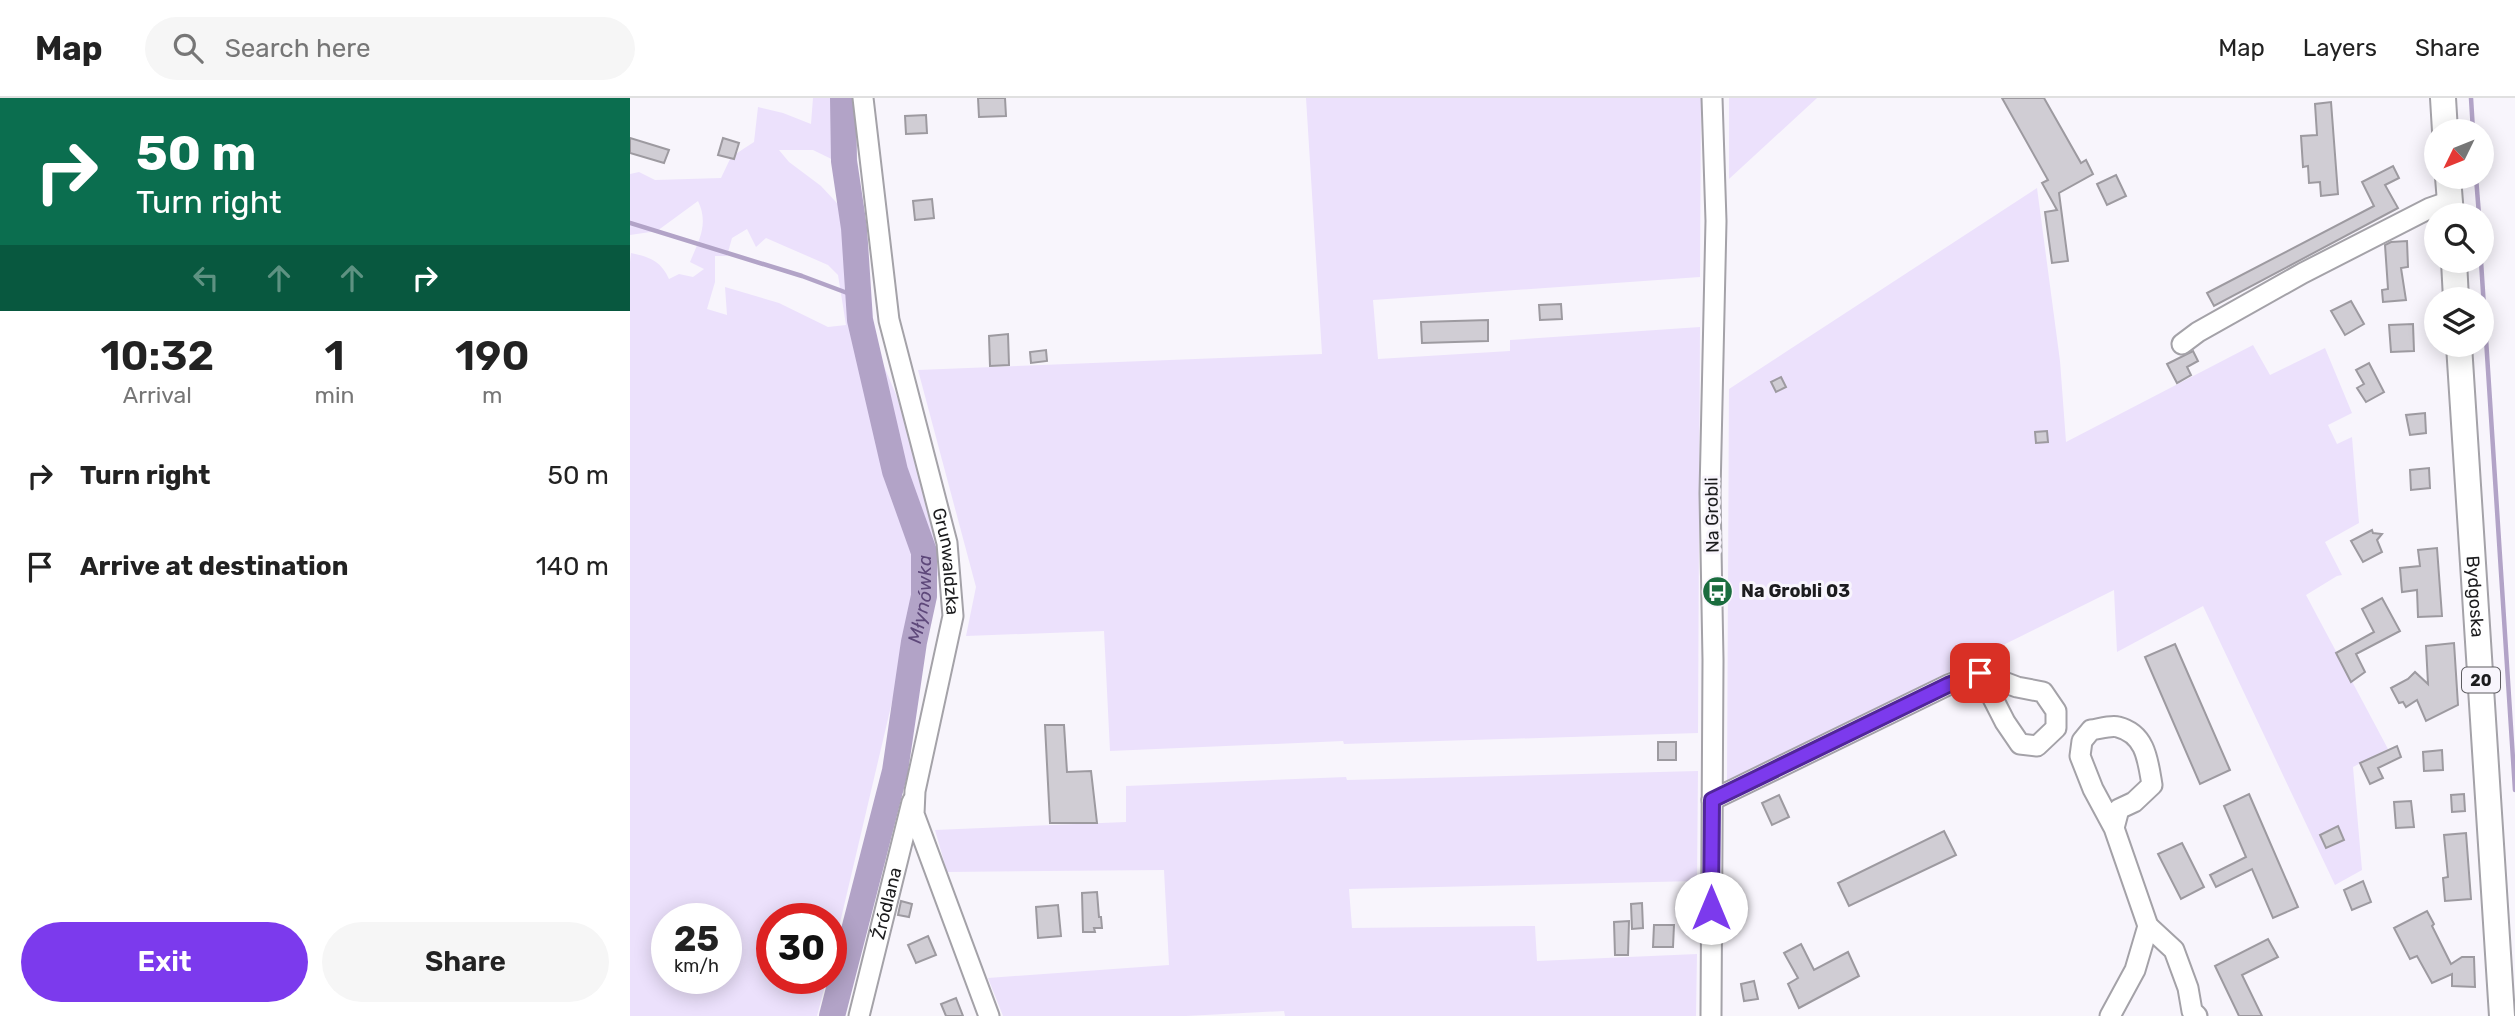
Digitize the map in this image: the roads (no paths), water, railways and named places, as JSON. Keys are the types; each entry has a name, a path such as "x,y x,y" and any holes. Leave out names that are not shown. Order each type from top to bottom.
{"main road":[{"path":"2443,98 2444,119"},
{"name":"Bydgoska","path":"2460,357 2502,1016"}],"street":[{"name":"Grunwaldzka","path":"863,98 889,320 947,543 953,594 953,616 915,791 914,814 989,1016"},
{"name":"Na Grobli","path":"1711,1016 1713,660 1710,493 1716,221 1712,98"},
{"path":"2182,344 2198,332 2303,273 2424,211"},
{"path":"1712,800 1948,685 1980,673"},
{"path":"2114,828 2119,809 2134,802 2152,785 2147,755 2138,737 2117,726 2091,730 2082,741 2080,756 2093,789 2114,828 2148,926 2174,950 2188,988 2192,1011 2197,1016"},
{"name":"Źródlana","path":"859,1016 915,791"},
{"path":"2110,1016 2135,970 2148,926"}],"waterway":[{"name":"Młynówka","path":"832,1016 895,771 914,642 924,596 924,552 895,471 860,320 854,228 844,161 843,98"},
{"path":"2471,98 2472,119"},
{"path":"2477,189 2478,203"},
{"path":"630,223 802,276 858,297"},
{"path":"2482,273 2515,790"}],"place":[{"name":"Na Grobli 03","path":"1718,591"}]}
